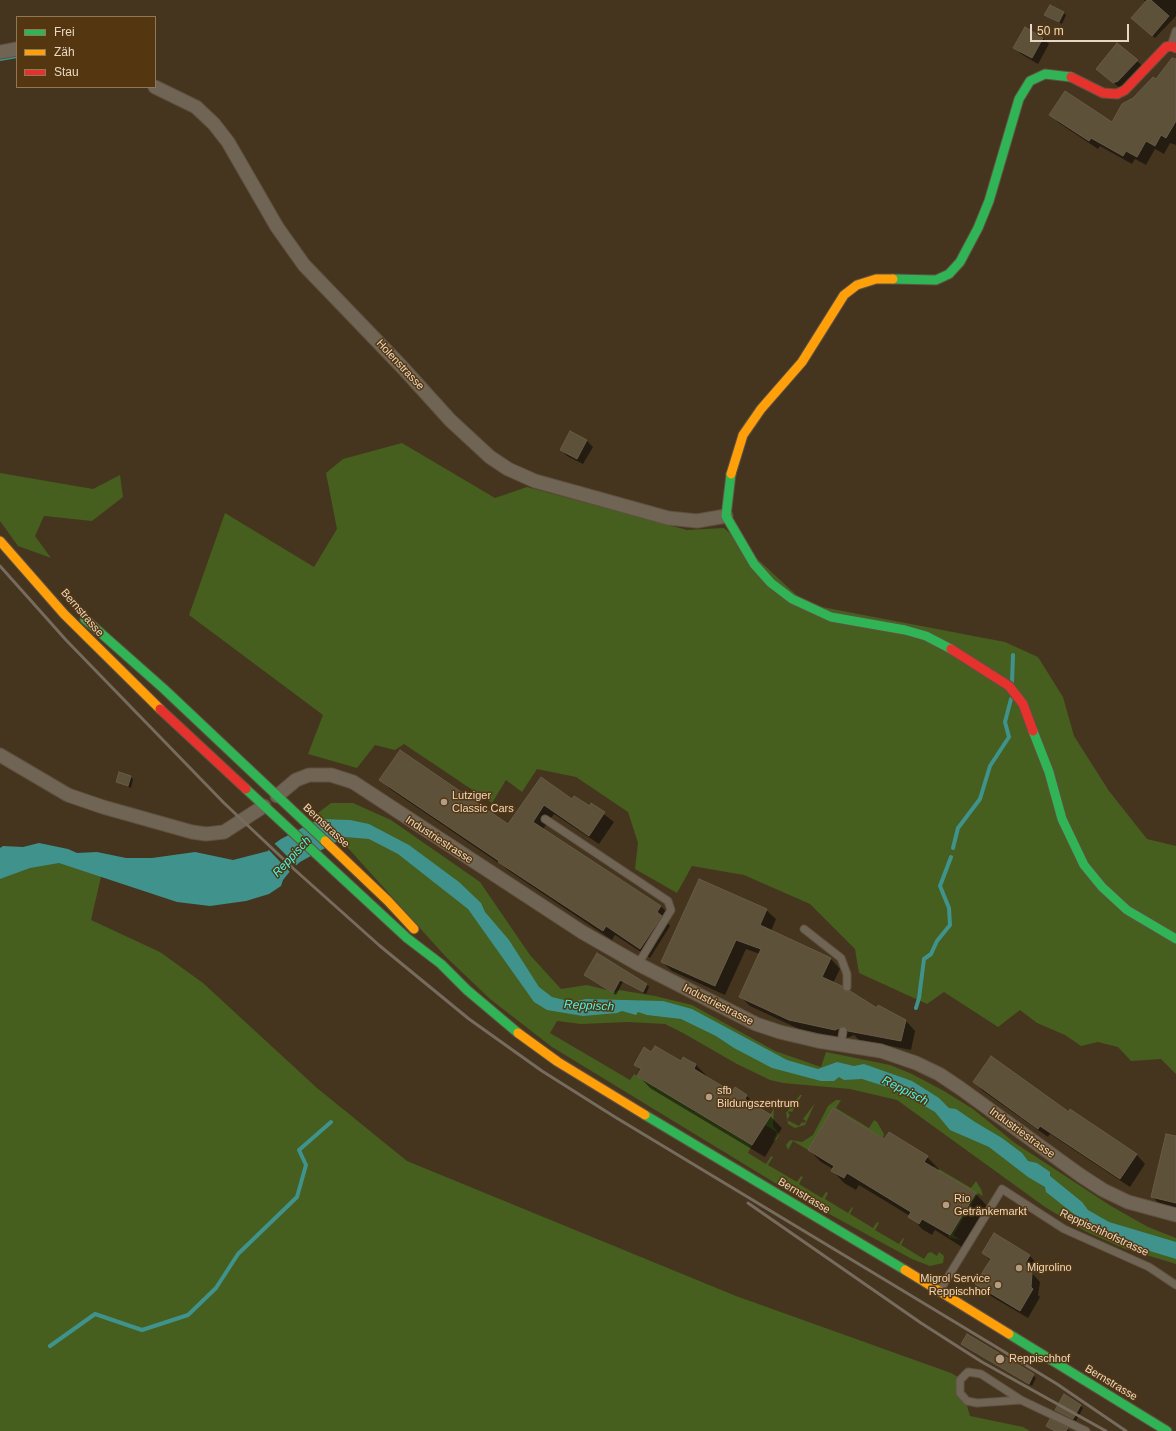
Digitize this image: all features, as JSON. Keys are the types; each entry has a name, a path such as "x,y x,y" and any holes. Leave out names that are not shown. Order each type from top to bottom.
{"main road":[{"path":"1173,47 1163,49 1125,90 1117,94 1103,93 1069,76 1045,74 1030,81 1019,99 999,172 976,233 960,262 949,274 936,280 876,279 857,285 844,295 802,362 761,409 743,435 732,467 726,516 754,564 771,583 792,599 831,616 905,630 926,636 944,644 1009,686 1023,704 1048,772 1062,819 1084,865 1102,887 1127,910 1176,939"},
{"path":"0,541 49,595"},
{"name":"Bernstrasse","path":"49,595 71,608 111,641 277,796 401,913 441,964"},
{"name":"Bernstrasse","path":"49,595 64,614 136,687 406,938 441,964 494,1013 558,1062 634,1109 940,1291 1167,1431"},
{"path":"264,806 277,796"}],"street":[{"path":"0,52 16,50"},
{"name":"Holenstrasse","path":"156,87 188,102 214,124 228,142 277,227 304,265 403,368 450,420 490,457 508,469 535,481 668,518 697,521 726,516"},
{"path":"0,755 68,795 103,807 192,832 206,834 224,832 264,806"},
{"name":"Industriestrasse","path":"277,796 296,780 309,775 331,775 353,782 582,932 638,964 756,1024 801,1038 881,1051 897,1056 939,1074 1103,1190 1128,1202 1176,1215"}],"lane":[{"path":"1173,47 1176,31"},
{"path":"545,819 668,901 671,910 638,964"},
{"path":"804,929 841,958 847,974 847,987"},
{"path":"841,1045 843,1031"},
{"name":"Reppischhofstrasse","path":"940,1291 1002,1189 1064,1229 1149,1266 1176,1285"},
{"path":"1021,1400 977,1403 967,1401 960,1392 959,1384 962,1376 968,1372 976,1372 1021,1400 1086,1431"}],"green space":[{"path":"402,443 495,498 527,487 687,530 724,528 806,604 1005,642 1038,657 1063,697 1074,736 1109,791 1147,839 1176,846 1176,1074 1161,1059 1131,1061 1118,1047 1098,1042 1081,1046 1065,1035 1037,1023 1020,1010 998,1027 944,992 927,1004 859,973 855,949 810,904 744,875 692,866 677,893 635,869 638,843 628,812 576,777 537,769 522,792 506,780 492,803 404,744 395,750 375,745 357,768 308,754 323,715 189,615 225,513 314,567 337,529 326,473 343,459"},
{"path":"0,473 93,489 120,475 123,497 92,521 44,516 35,536 51,558 18,546 0,521"},
{"path":"331,803 353,803 391,820 480,882 530,955 561,989 587,985 615,992 619,990 655,996 692,1005 775,1051 821,1067 826,1052 890,1065 912,1074 973,1109 1015,1143 1111,1206 1148,1227 1176,1238 1176,1264 1123,1248 1085,1231 1045,1207 897,1100 850,1089 783,1083 770,1080 737,1064 665,1024 628,1022 581,1024 557,1021 550,1033 630,1080 634,1074 655,1087 655,1089 657,1088 693,1110 693,1112 695,1111 744,1142 745,1141 752,1145 748,1153 766,1164 771,1156 773,1157 768,1165 797,1182 801,1176 803,1177 799,1184 822,1198 826,1192 828,1193 825,1199 848,1213 852,1207 853,1208 850,1214 873,1228 877,1222 879,1223 875,1230 899,1244 903,1238 904,1239 901,1245 924,1259 928,1253 931,1252 937,1256 939,1252 944,1256 943,1263 930,1266 912,1259 798,1197 552,1047 490,999 446,957 348,848 314,816"},
{"path":"0,854 104,864 91,920 160,952 203,983 317,1088 407,1161 736,1296 951,1373 963,1380 964,1395 970,1416 1023,1427 1030,1431 0,1431"},
{"path":"800,1095 802,1095 792,1112 789,1111 788,1113 790,1115 787,1120 786,1113"},
{"path":"836,1100 841,1100 836,1108 869,1128 874,1120 877,1122 884,1134 883,1138 833,1108 808,1150 793,1141 788,1150 786,1145 790,1140 802,1142 813,1135 828,1106"},
{"path":"815,1103 805,1125 795,1128 788,1124 787,1120 799,1126 802,1122 804,1123 806,1121 803,1119"},
{"path":"774,1108 773,1126 779,1134 777,1139 773,1141 777,1132 765,1125"},
{"path":"934,1166 971,1188 976,1181 981,1189 983,1196 978,1193 953,1235 961,1240 948,1237 975,1193 933,1167"}],"water":[{"name":"Reppisch","path":"319,819 350,820 369,824 409,845 459,882 481,903 485,912 509,940 539,987 552,997 572,1002 586,999 663,1001 692,1009 787,1060 818,1069 837,1062 854,1066 864,1064 912,1081 939,1098 949,1108 956,1109 1002,1138 1022,1153 1028,1161 1037,1163 1050,1172 1050,1176 1082,1202 1088,1210 1109,1222 1176,1242 1176,1259 1140,1248 1084,1222 1046,1192 1045,1187 1028,1177 989,1147 950,1130 935,1112 904,1094 884,1086 862,1079 844,1080 839,1077 834,1081 821,1081 772,1068 734,1048 716,1036 681,1019 647,1015 638,1012 636,1015 622,1011 617,1013 583,1016 547,1010 534,1002 468,909 398,854 369,839 345,837 300,862 283,880 281,886 269,894 246,901 210,906 177,902 59,863 30,868 0,879 0,848 3,846 23,847 39,843 68,849 77,853 97,852 126,858 152,858 195,852 233,860 268,851 270,847 281,839"}],"pier":[{"path":"273,842 297,866 291,873 267,848"}],"building":[{"path":"1147,0 1151,0 1169,16 1152,36 1131,18"},
{"path":"1050,5 1064,12 1059,22 1044,15"},
{"path":"1025,27 1043,38 1032,58 1013,48"},
{"path":"1117,43 1138,60 1118,81 1113,83 1096,69"},
{"path":"1172,58 1176,59 1176,121 1166,138 1161,135 1155,146 1146,141 1137,157 1126,151 1123,156 1091,138 1089,141 1049,115 1065,91 1112,122 1122,104 1133,98 1153,77 1156,79"},
{"path":"570,431 587,440 577,459 560,450"},
{"path":"400,750 508,824 541,777 572,799 574,796 590,806 591,803 605,812 589,836 544,805 533,822 661,906 657,912 662,916 640,949 606,926 603,931 498,862 499,861 379,780"},
{"path":"119,772 131,776 128,786 116,782"},
{"path":"699,879 767,909 760,925 831,958 822,977 842,986 845,991 850,991 877,1008 878,1005 906,1020 901,1041 848,1031 844,1026 835,1030 789,1020 739,997 761,949 736,940 715,986 661,962"},
{"path":"597,953 647,984 643,992 620,980 613,993 584,975"},
{"name":"sfb Bildungszentrum","path":"655,1046 681,1061 683,1057 696,1064 694,1069 732,1092 735,1087 747,1095 745,1099 771,1115 752,1145 637,1076 641,1069 634,1065 644,1047 651,1052"},
{"path":"991,1056 1069,1112 1070,1109 1137,1154 1120,1179 1040,1126 1038,1129 973,1082"},
{"path":"833,1108 884,1139 889,1132 928,1156 924,1162 976,1193 950,1235 922,1219 919,1224 908,1217 911,1212 847,1173 844,1178 831,1171 834,1166 808,1150"},
{"path":"1166,1134 1176,1136 1176,1203 1151,1197"},
{"path":"994,1233 1030,1255 1025,1264 1032,1273 1031,1287 1033,1289 1020,1311 975,1284 991,1259 982,1253"},
{"path":"967,1334 1034,1374 1029,1384 961,1344"},
{"path":"1064,1394 1081,1405 1073,1419 1055,1410"},
{"path":"1050,1419 1068,1428 1066,1431 1054,1431 1046,1426"}],"waterway":[{"path":"0,59 16,56"},
{"path":"1012,682 1013,655"},
{"path":"953,848 958,828 980,799 990,766 1009,737 1005,722 1011,699"},
{"path":"916,1008 919,998 924,959 931,954 937,941 950,925 949,908 940,886 951,857"},
{"path":"50,1346 95,1314 142,1330 188,1315 216,1288 238,1254 297,1197 306,1165 299,1150 331,1122"}],"railway":[{"path":"0,566 66,640 224,803 295,870 380,946 469,1019 542,1071 615,1117 1057,1384 1126,1431"},
{"path":"748,1203 921,1323 982,1362 1106,1431"}],"traffic: fast":[{"path":"893,279 936,280 949,274 960,262 978,228 989,201 1019,99 1030,81 1045,74 1071,77"},
{"path":"731,474 726,516 754,564 771,583 792,599 831,617 905,630 926,636 951,649"},
{"path":"85,619 164,689 325,841"},
{"path":"1033,731 1049,772 1062,819 1084,865 1102,887 1127,910 1176,939"},
{"path":"246,789 407,938 441,964 467,990 518,1033"},
{"path":"645,1115 905,1270"},
{"path":"1009,1334 1167,1431"}],"traffic: slow":[{"path":"731,474 743,435 761,409 802,362 844,295 857,285 876,279 893,279"},
{"path":"0,541 64,614 160,709"},
{"path":"325,841 388,901 414,929"},
{"path":"518,1033 558,1062 645,1115"},
{"path":"905,1270 1009,1334"}],"traffic: jam":[{"path":"1071,77 1103,93 1117,94 1125,90 1166,47 1171,46 1176,48"},
{"path":"951,649 1009,686 1023,704 1033,731"},
{"path":"160,709 246,789"}],"place":[{"name":"Lutziger Classic Cars","path":"444,802"},
{"name":"sfb Bildungszentrum","path":"709,1097"},
{"name":"Rio Getränkemarkt","path":"946,1205"},
{"name":"Migrolino","path":"1019,1268"},
{"name":"Migrol Service Reppischhof","path":"998,1285"},
{"name":"Reppischhof","path":"1000,1359"}]}
